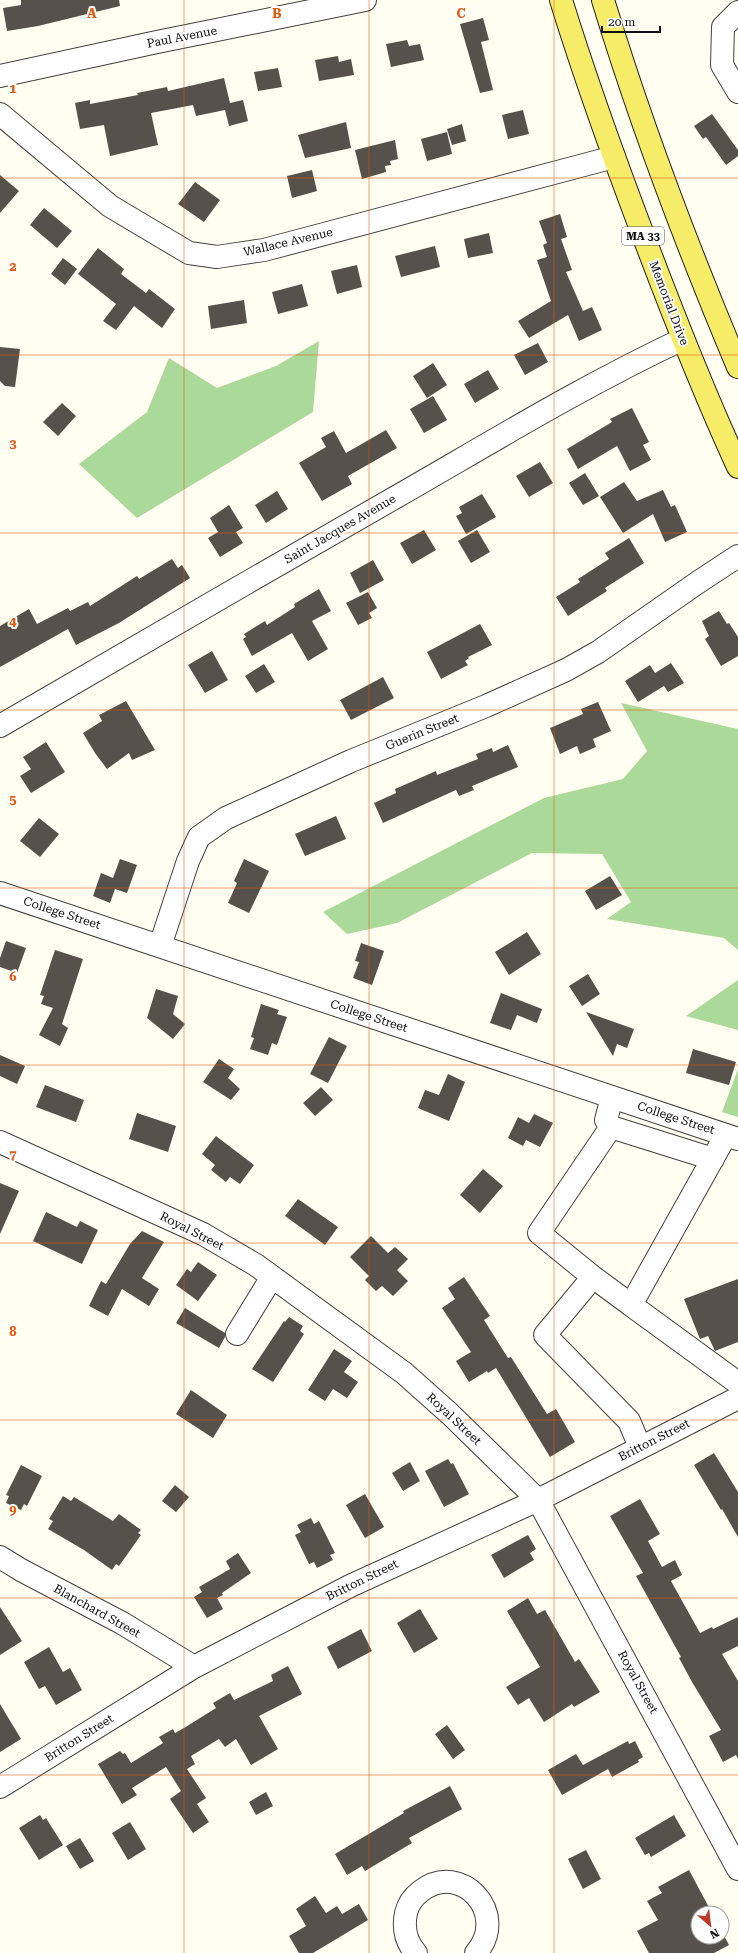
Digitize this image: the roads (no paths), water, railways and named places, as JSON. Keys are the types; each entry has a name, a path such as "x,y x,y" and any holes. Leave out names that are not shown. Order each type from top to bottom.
{"main road":[{"name":"Memorial Drive","path":"561,0 586,79 614,157 683,339 738,467"},
{"name":"MA 33","path":"603,0 642,119 672,203 738,367"}],"street":[{"name":"Paul Avenue","path":"0,76 157,42 365,0"},
{"path":"738,12 723,27 722,65 738,92"},
{"name":"Wallace Avenue","path":"0,114 110,206 189,253 217,257 264,250 614,157"},
{"name":"Saint Jacques Avenue","path":"0,726 135,646 544,410 620,368 683,339"},
{"name":"Guerin Street","path":"160,946 188,860 199,837 226,818 351,761 486,706 566,670 598,652 658,609 738,556"},
{"name":"College Street","path":"0,893 328,1003 451,1042 732,1137"},
{"path":"612,1097 606,1120 611,1127 713,1158"},
{"path":"611,1127 539,1233 593,1277 738,1383"},
{"path":"631,1305 713,1158 732,1137"},
{"name":"Royal Street","path":"0,1142 203,1234 256,1265 404,1373 450,1414 538,1500 738,1869"},
{"path":"593,1277 545,1335 629,1422 640,1447"},
{"path":"237,1334 272,1278"},
{"name":"Britton Street","path":"0,1787 194,1667 350,1586 538,1500 738,1398"},
{"name":"Blanchard Street","path":"0,1557 21,1570 122,1623 194,1667"},
{"path":"410,1951 405,1934 404,1921 407,1907 415,1895 426,1887 439,1882 453,1882 466,1887 477,1895 485,1907 488,1920 487,1934 476,1953"}]}
